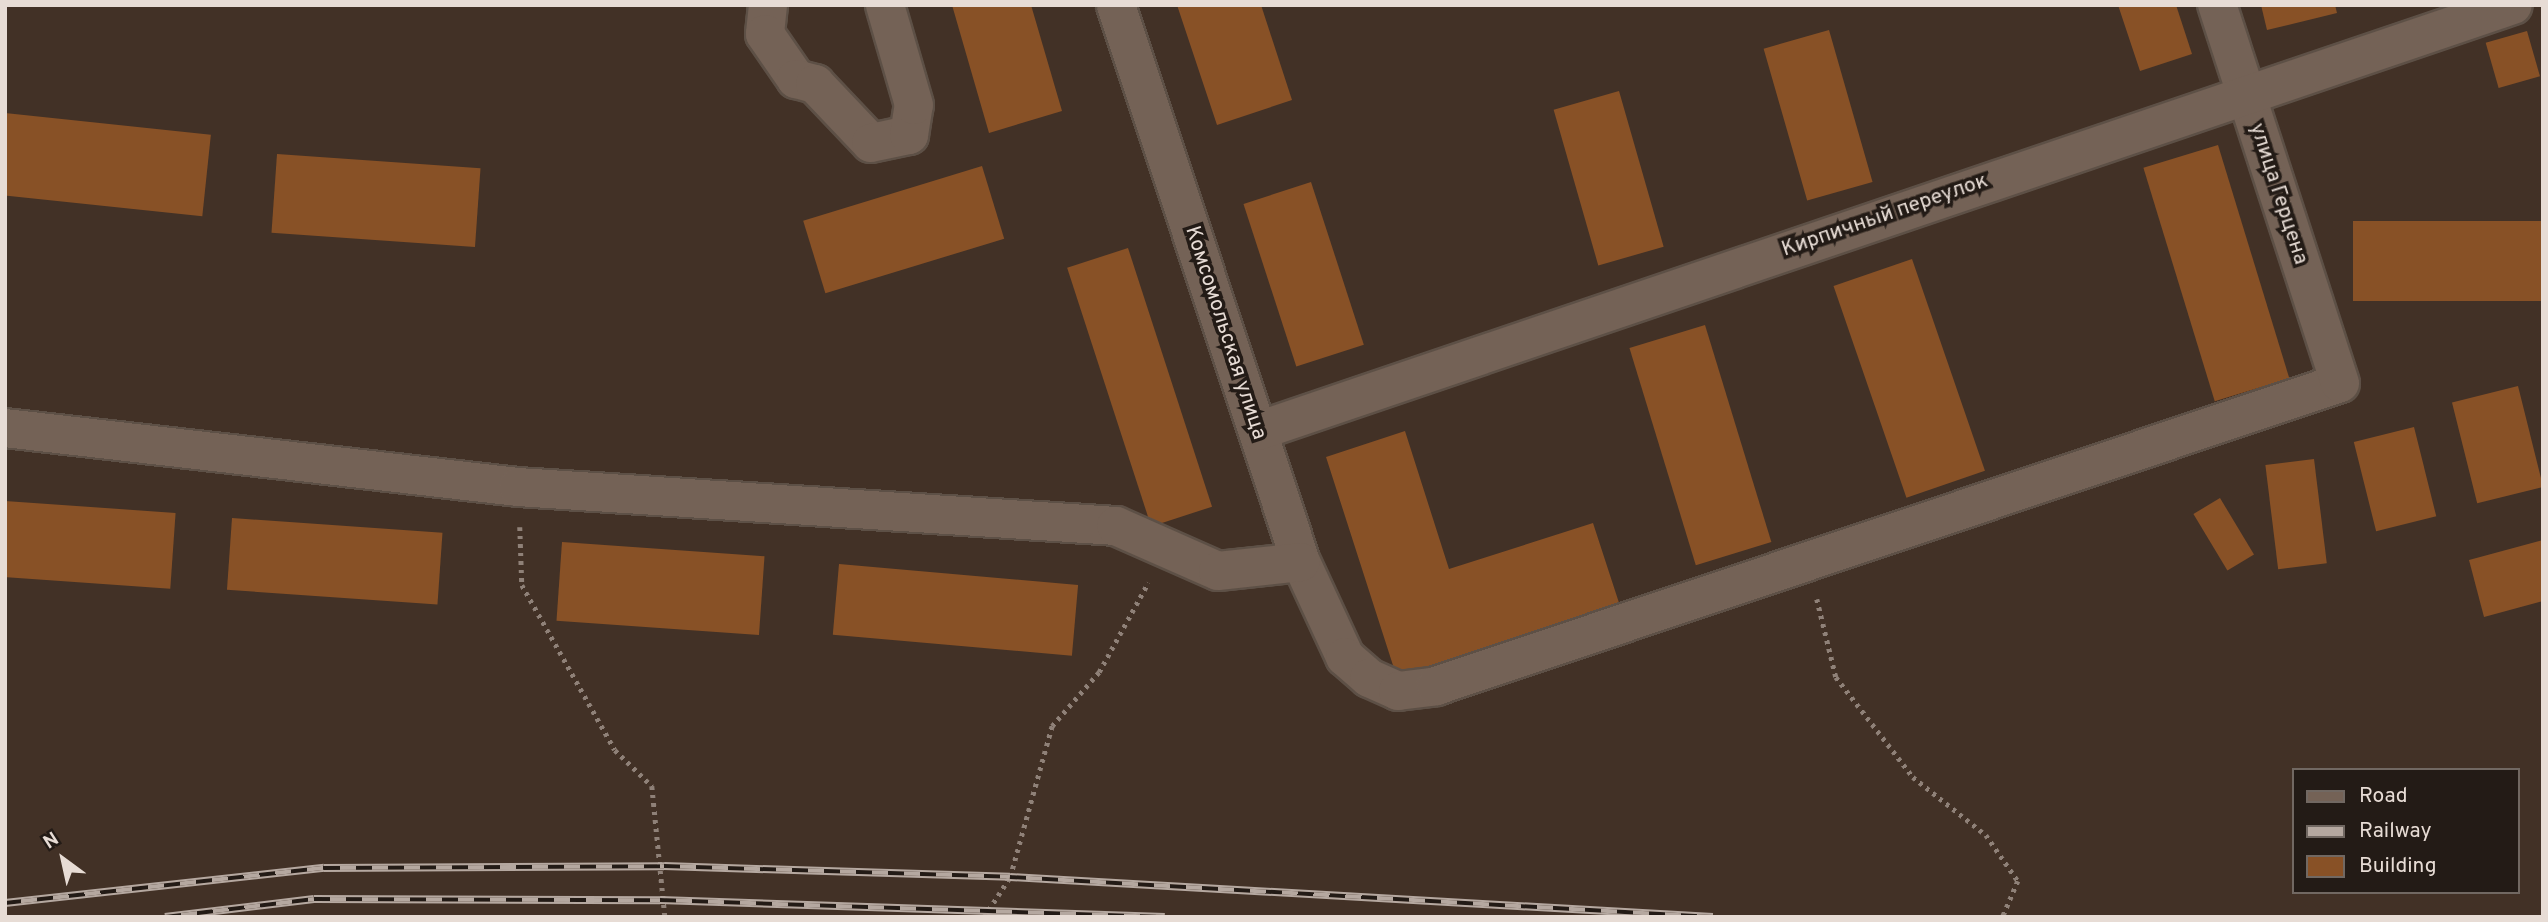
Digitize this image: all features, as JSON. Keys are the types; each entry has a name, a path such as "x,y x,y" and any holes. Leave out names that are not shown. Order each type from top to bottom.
{"street":[{"path":"768,5 765,34 796,79 815,83 872,143 909,135 914,105 884,5"},
{"name":"Комсомольская улица","path":"1116,5 1301,562 1345,657 1369,678 1398,691 1436,686 1808,561"},
{"name":"улица Герцена","path":"1808,561 2340,383 2217,5"},
{"name":"Кирпичный переулок","path":"1258,431 2245,93 2513,5"},
{"path":"5,428 518,487 1116,526 1165,550 1218,570 1301,562"}],"path":[{"path":"518,487 522,585 615,750 652,786 665,917"},
{"path":"984,917 1010,877 1052,726 1099,672 1165,550"},
{"path":"1808,561 1836,677 1913,777 1986,835 2018,881 2003,917"}],"building":[{"path":"952,5 1031,5 1062,111 989,133"},
{"path":"1177,5 1261,5 1292,100 1217,125"},
{"path":"2118,5 2176,5 2192,54 2140,71"},
{"path":"2261,5 2335,5 2337,13 2267,30"},
{"path":"1829,30 1873,182 1807,201 1764,49"},
{"path":"2527,31 2540,76 2499,88 2486,43"},
{"path":"1619,91 1664,247 1598,265 1554,110"},
{"path":"5,113 211,135 202,216 5,195"},
{"path":"2218,145 2289,378 2215,401 2143,168"},
{"path":"277,154 481,168 475,247 271,233"},
{"path":"982,166 1004,239 825,293 803,221"},
{"path":"1311,182 1364,345 1296,367 1243,204"},
{"path":"2353,221 2543,221 2543,301 2353,301"},
{"path":"1128,248 1212,507 1151,526 1067,268"},
{"path":"1912,259 1985,471 1906,498 1834,286"},
{"path":"1705,325 1771,542 1696,565 1629,348"},
{"path":"2518,386 2543,487 2477,503 2452,402"},
{"path":"2414,427 2436,516 2376,531 2354,442"},
{"path":"1405,431 1449,569 1593,523 1622,612 1399,684 1326,457"},
{"path":"2314,459 2327,563 2278,569 2265,465"},
{"path":"2220,498 2254,555 2227,571 2193,514"},
{"path":"5,501 176,513 170,589 5,577"},
{"path":"232,518 442,533 437,605 227,590"},
{"path":"2543,540 2543,601 2484,617 2469,560"},
{"path":"562,542 765,556 759,635 556,621"},
{"path":"839,564 1078,585 1072,656 833,635"}],"railway":[{"path":"5,903 324,868 664,866 1010,877 1713,917"},
{"path":"165,917 314,899 660,900 1165,917"}]}
